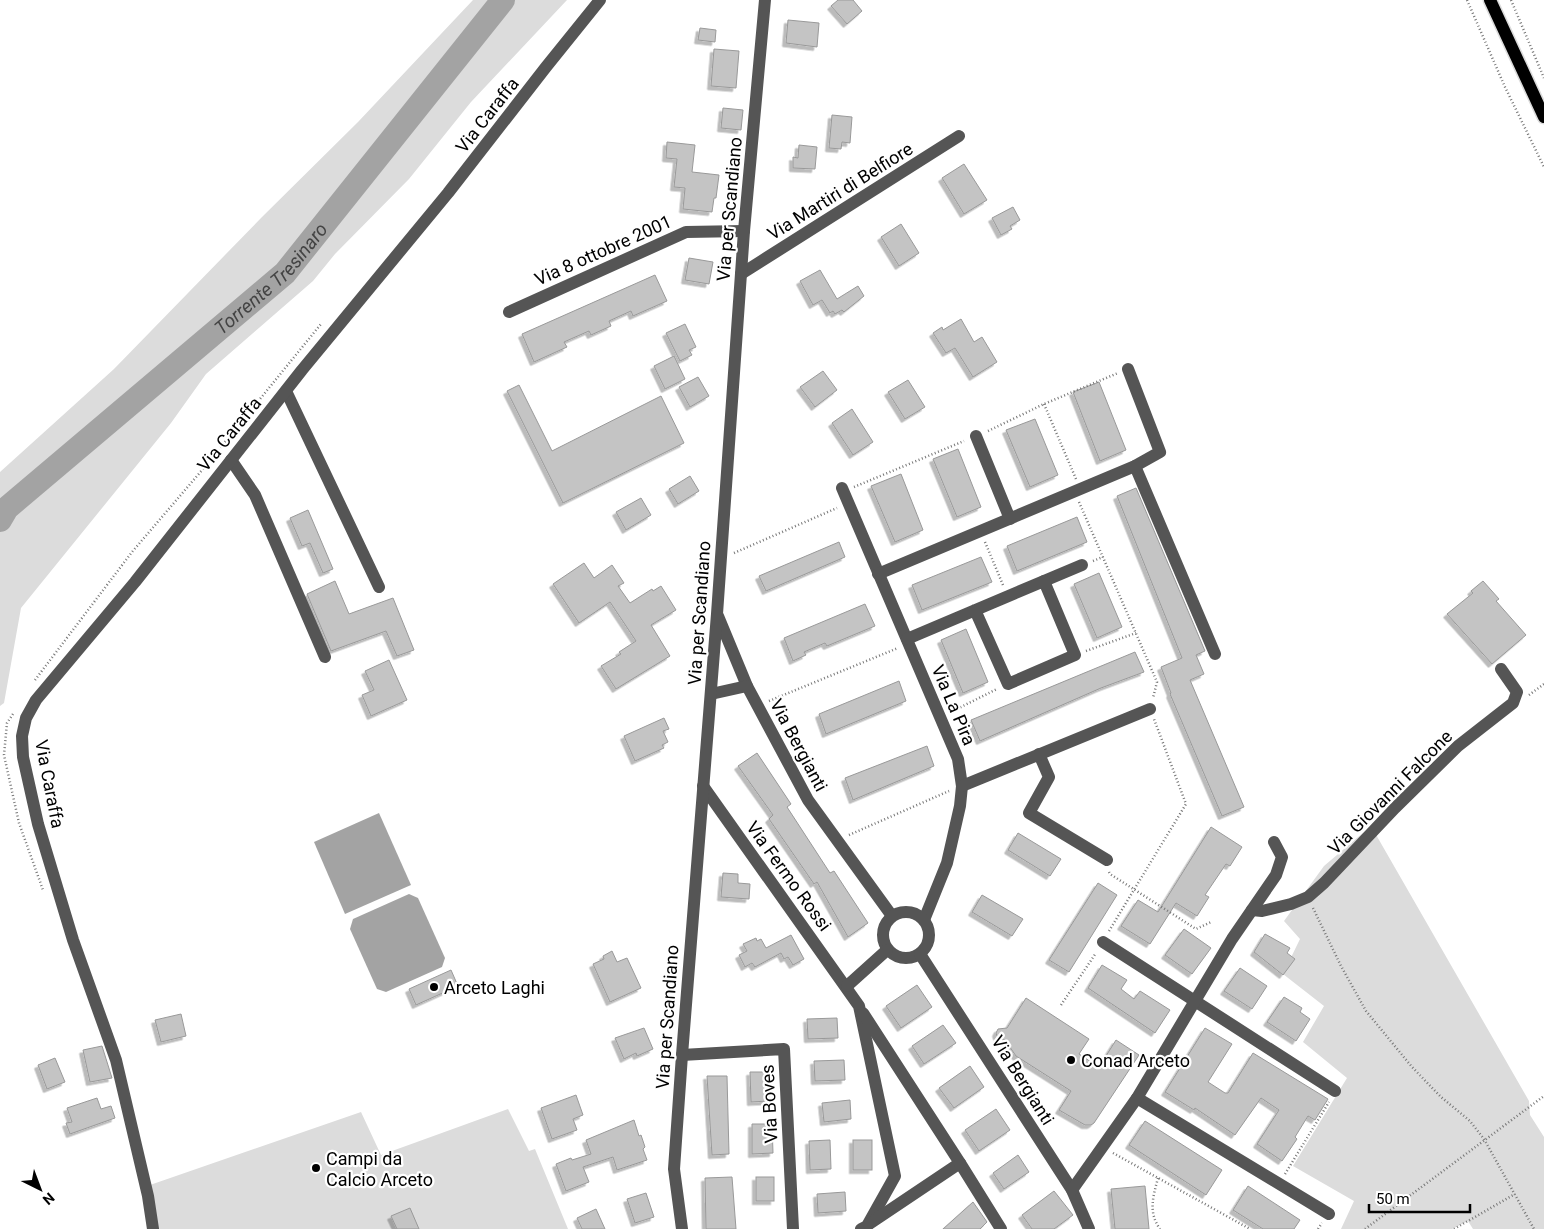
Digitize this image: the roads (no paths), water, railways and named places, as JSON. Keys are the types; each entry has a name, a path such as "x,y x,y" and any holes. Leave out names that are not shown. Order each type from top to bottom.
{"main road":[{"path":"1490,0 1544,117"}],"street":[{"name":"Via Caraffa","path":"153,1229 148,1196 116,1060 73,940 38,824 23,757 22,736 26,718 36,700 136,582 286,391 448,193 600,0"},
{"name":"Via per Scandiano","path":"682,1229 674,1169 717,614 744,231 765,0"},
{"name":"Via Martiri di Belfiore","path":"741,274 958,136"},
{"name":"Via 8 ottobre 2001","path":"509,312 686,232 744,231"},
{"path":"878,574 1135,466 1160,452 1128,369"},
{"name":"Via Caraffa","path":"286,391 379,587"},
{"path":"976,436 1010,519"},
{"path":"231,460 255,495 325,657"},
{"path":"1135,466 1215,654"},
{"name":"Via La Pira","path":"842,488 958,759 962,786 960,806 947,863 924,920"},
{"path":"908,642 975,610 1082,565"},
{"path":"975,610 1008,684 1075,655 1044,581"},
{"name":"Via Bergianti","path":"717,614 747,686 808,800 892,916"},
{"name":"Via Giovanni Falcone","path":"1252,910 1262,911 1291,904 1308,897 1458,746 1513,703 1517,692 1501,668"},
{"path":"711,694 747,686"},
{"path":"962,786 1150,709"},
{"path":"1039,754 1049,777 1029,813 1107,860"},
{"name":"Via Fermo Rossi","path":"703,786 847,986 1001,1229"},
{"path":"1072,1190 1137,1098 1232,939 1276,875 1282,857 1274,842"},
{"path":"912,912 924,920 928,927 928,942 920,954 914,957 899,958 887,950 884,943 883,928 892,916 912,912"},
{"path":"1103,942 1335,1091"},
{"path":"847,986 887,950"},
{"name":"Via Bergianti","path":"920,954 1072,1190 1089,1229"},
{"name":"Via Fermo Rossi","path":"859,1006 895,1176 864,1227"},
{"name":"Via Boves","path":"682,1054 784,1049 794,1229"},
{"path":"1137,1098 1329,1214"},
{"name":"Via Fermo Rossi","path":"864,1227 960,1163"}],"waterway":[{"name":"Torrente Tresinaro","path":"0,520 7,508 285,273 503,0"}],"place":[{"name":"Arceto Laghi","path":"434,987"},
{"name":"Conad Arceto","path":"1071,1060"},
{"name":"Campi da Calcio Arceto","path":"316,1168"}]}
